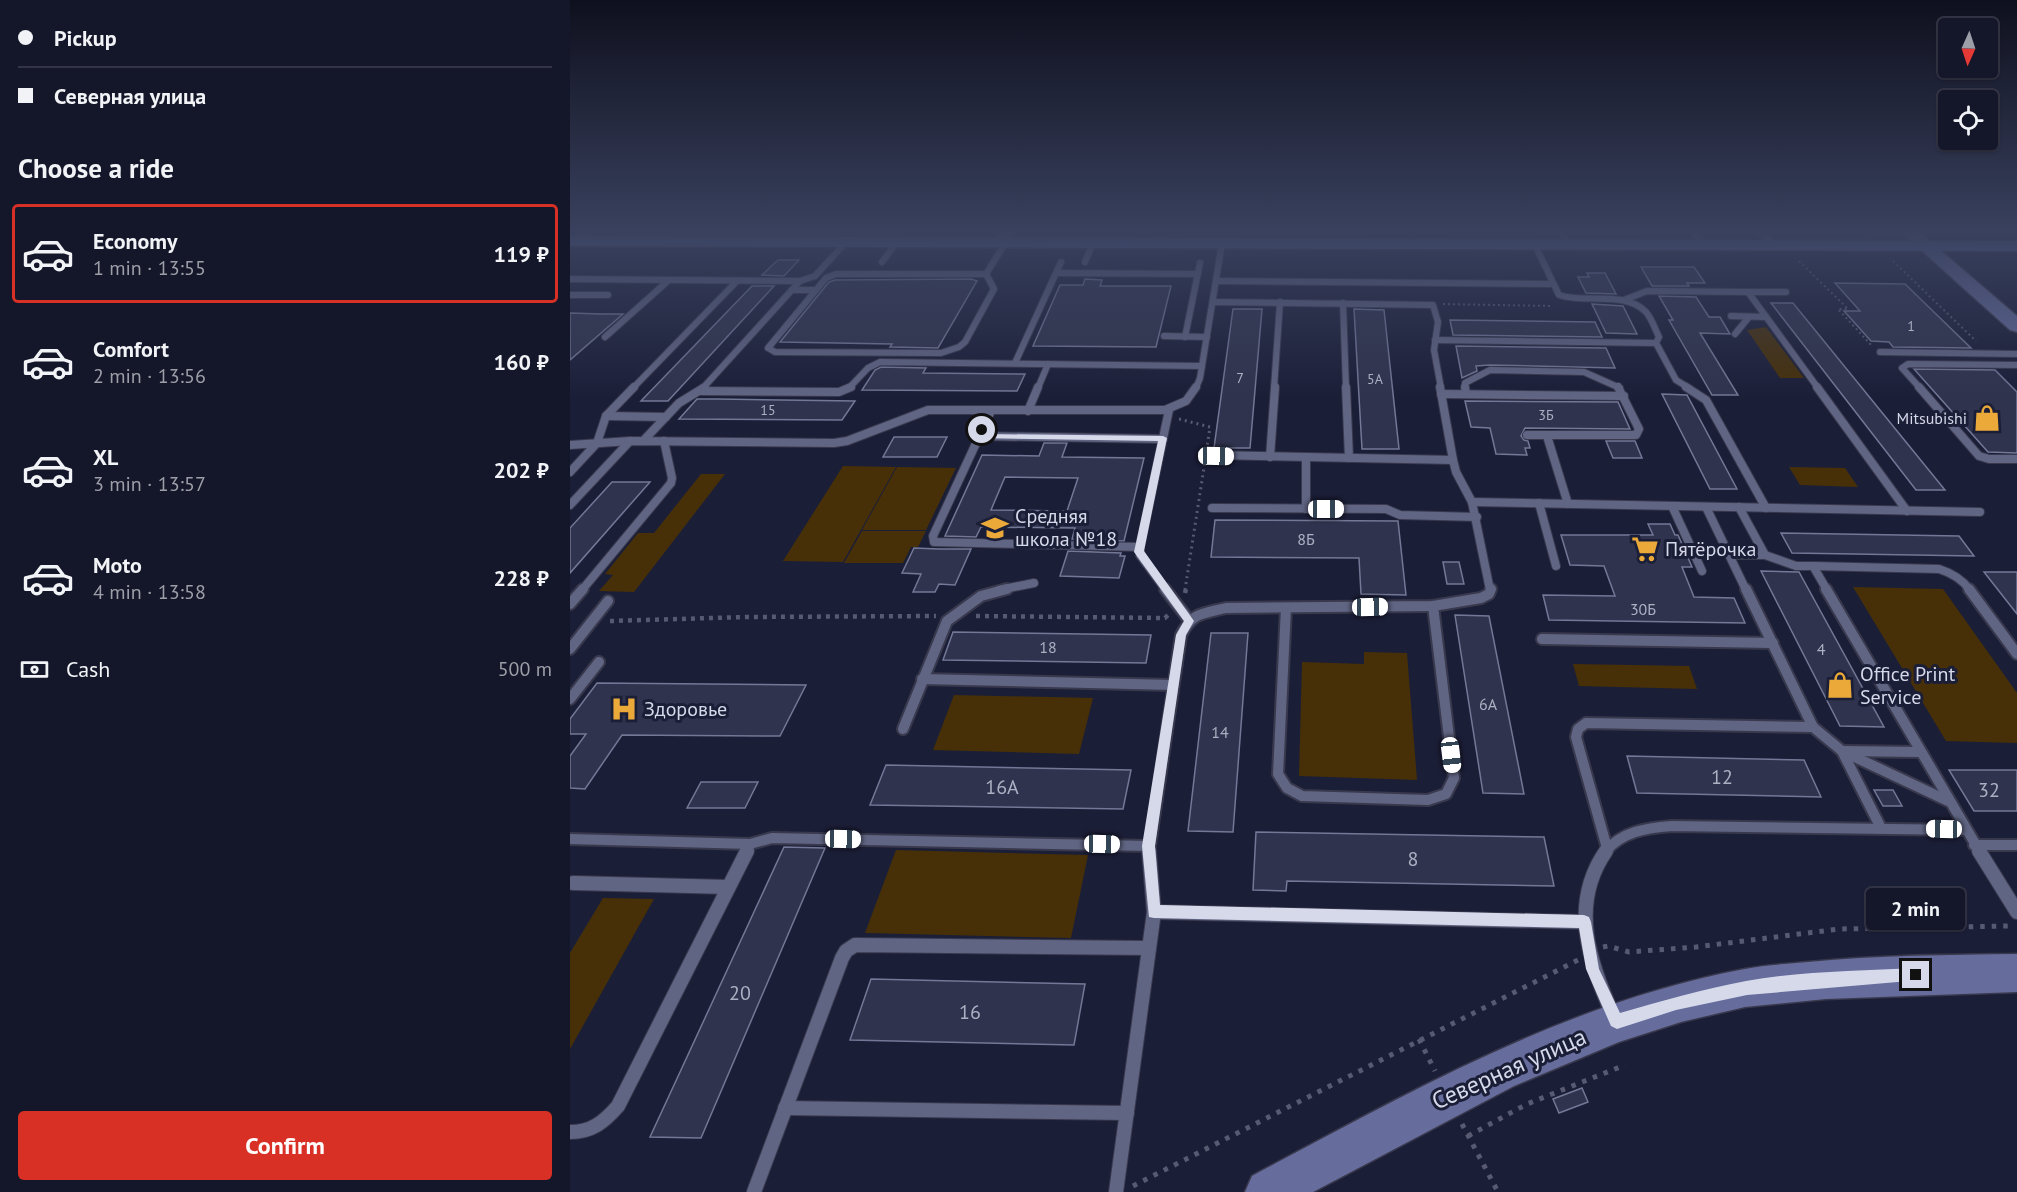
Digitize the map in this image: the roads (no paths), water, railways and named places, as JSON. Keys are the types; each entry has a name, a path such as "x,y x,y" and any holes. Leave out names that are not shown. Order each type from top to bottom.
{"main road":[{"path":"1973,288 2017,326"},
{"name":"Северная улица","path":"1268,1192 1457,1089 1539,1051 1617,1021 1676,1003 1747,988 1839,978 2017,973"}],"lane":[{"path":"605,338 661,288"},
{"path":"570,471 597,443 606,416 731,288"},
{"path":"643,441 682,400 700,391 794,288"},
{"path":"818,288 768,346 769,351 950,351 965,342 993,288"},
{"path":"1015,363 1050,288"},
{"path":"1185,337 1195,288"},
{"path":"570,445 630,441 834,443 847,441 919,411 1168,414 1195,393 1202,366 1215,288"},
{"path":"1554,288 1559,295 1566,298 1624,300 1644,309 1659,338 1656,343"},
{"path":"792,290 816,290"},
{"path":"1624,300 1647,291 1786,292"},
{"path":"1748,292 1907,511"},
{"path":"570,295 608,295"},
{"path":"1116,1192 1154,912 1149,846 1181,635 1189,621 1203,612 1226,608 1433,606 1482,598 1489,594 1491,588 1477,517 1472,502 1456,472 1453,460 1434,350 1438,322 1436,308 1426,304 1213,302"},
{"path":"1270,457 1280,302"},
{"path":"1343,303 1349,458"},
{"path":"1731,316 1766,317"},
{"path":"1735,334 1749,316"},
{"path":"1164,336 1207,337"},
{"path":"1435,340 1656,343"},
{"path":"1656,343 1676,381 1706,400 1766,508"},
{"path":"1881,349 2017,354"},
{"path":"700,391 839,392 854,387 866,368 880,362 1202,366"},
{"path":"1028,411 1048,364"},
{"path":"2017,365 1908,364 1902,368 1979,456 1989,459 2017,459"},
{"path":"1466,394 1465,383 1490,370 1584,372 1617,385 1639,429 1636,435 1527,435"},
{"path":"1441,394 1624,396"},
{"path":"991,411 933,536 934,542 1140,547"},
{"path":"1168,414 1140,555 1189,621"},
{"path":"606,416 666,417"},
{"path":"979,436 1163,438"},
{"path":"1546,436 1568,504"},
{"path":"570,505 630,441"},
{"path":"570,604 671,483 672,478 664,441"},
{"path":"1216,456 1453,460"},
{"path":"1306,457 1306,509"},
{"path":"1472,502 1980,512"},
{"path":"1539,503 1556,566"},
{"path":"1672,506 1702,571"},
{"path":"1706,507 1813,727 1842,751 1948,801"},
{"path":"1739,507 1765,555"},
{"path":"1212,508 1386,509 1400,515 1477,517"},
{"path":"1730,555 1765,555 1796,566 1949,572 1964,582 2017,654"},
{"path":"1813,566 1919,752 2017,912"},
{"path":"903,729 942,630 952,616 981,596 1034,583"},
{"path":"570,648 608,601"},
{"path":"1286,608 1278,774 1282,784 1291,792 1302,796 1428,800 1442,798 1452,789 1454,778 1433,606"},
{"path":"1542,639 1773,643"},
{"path":"570,699 599,662"},
{"path":"922,679 1173,685"},
{"path":"1607,848 1576,737 1578,729 1586,723 1813,727"},
{"path":"1842,751 1919,752"},
{"path":"1842,751 1881,828"},
{"path":"1617,1021 1588,955 1584,922 1588,891 1607,848 1622,837 1640,831 1680,826 1965,830"},
{"path":"570,839 750,844 772,838 1149,846"},
{"path":"570,1132 594,1130 608,1119 618,1106 750,844"},
{"path":"1974,845 2017,845"},
{"path":"571,883 728,886"},
{"path":"1154,912 1584,922"},
{"path":"754,1192 842,958 846,951 855,945 1149,948"},
{"path":"785,1108 1127,1113"}],"place":[{"name":"Mitsubishi","path":"1987,418"},
{"name":"Средняя школа №18","path":"995,528"},
{"name":"Пятёрочка","path":"1645,549"},
{"name":"Office Print Service","path":"1840,685"},
{"name":"Здоровье","path":"624,709"}]}
